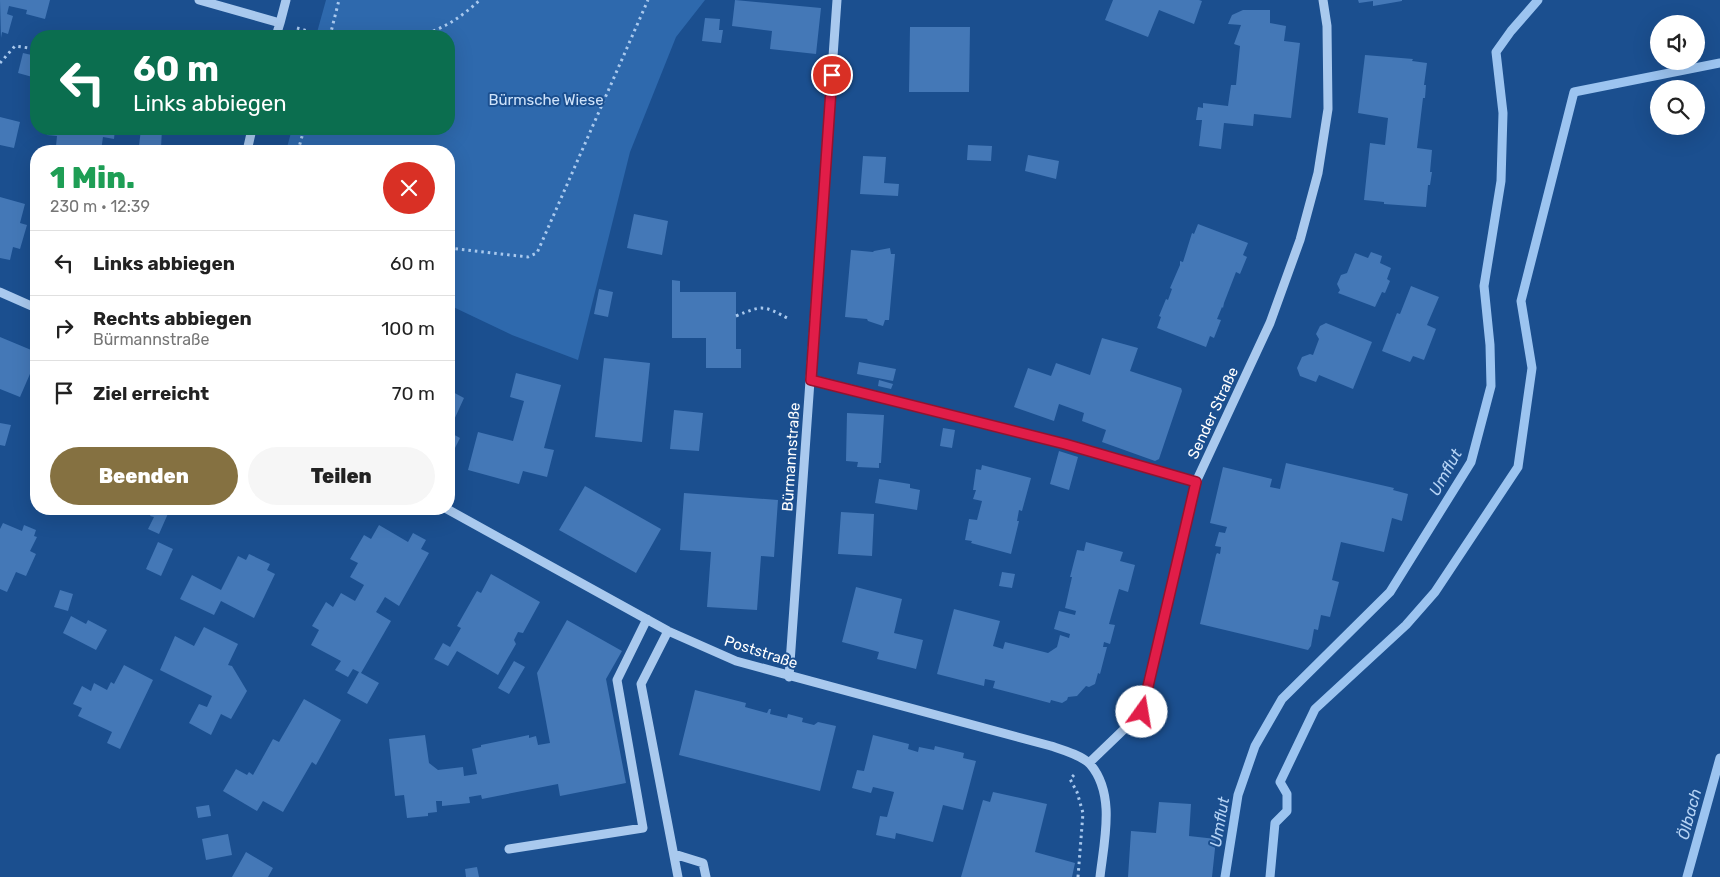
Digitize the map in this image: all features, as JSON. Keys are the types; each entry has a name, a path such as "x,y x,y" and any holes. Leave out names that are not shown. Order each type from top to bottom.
{"street":[{"path":"278,30 286,0"},
{"name":"Bürmannstraße","path":"789,677 838,0"},
{"name":"Sender Straße","path":"1089,763 1142,712 1196,482 1270,323 1300,240 1318,173 1328,109 1327,26 1323,0"},
{"path":"205,1 280,23"},
{"path":"0,292 30,305"},
{"path":"811,380 1065,444 1196,482"},
{"name":"Poststraße","path":"455,513 668,631 736,661 789,677 1052,746 1071,753 1089,763"},
{"path":"509,850 643,828 617,680 647,619"},
{"path":"668,631 640,684 678,877"},
{"path":"1089,763 1104,791 1106,827 1100,877"},
{"path":"674,854 703,863 706,877"}],"path":[{"path":"332,30 339,0"},
{"path":"437,30 460,18 480,0"},
{"path":"455,249 528,258 537,253 648,0"},
{"path":"0,63 15,46 30,48"},
{"path":"736,316 755,308 768,308 789,319"},
{"path":"1078,877 1083,813 1077,792 1070,778 1089,763"}],"green space":[{"name":"Bürmsche Wiese","path":"326,0 705,0 676,37 630,152 578,360 512,335 455,308 455,145 288,145 290,135 455,135 455,30 318,30"}],"building":[{"path":"0,0 50,0 45,19 26,14 27,10 9,6 7,14 13,16 8,34 2,32 1,38"},
{"path":"735,0 821,8 816,54 770,49 772,31 732,26"},
{"path":"1113,0 1202,1 1194,24 1159,10 1148,37 1105,20"},
{"path":"1358,0 1402,1 1373,6 1373,1 1359,3"},
{"path":"1243,10 1270,10 1270,23 1286,26 1284,41 1300,43 1291,118 1254,114 1253,126 1224,123 1221,149 1199,146 1202,120 1196,120 1198,107 1203,108 1203,103 1228,106 1231,85 1236,85 1240,46 1234,44 1241,25 1228,24 1232,15"},
{"path":"705,18 720,19 719,30 723,30 721,43 702,41"},
{"path":"910,27 970,27 969,92 909,92"},
{"path":"23,53 30,55 30,76 18,73"},
{"path":"1365,55 1413,59 1412,61 1427,63 1424,85 1426,85 1425,98 1423,98 1417,148 1432,150 1430,172 1432,172 1430,185 1428,185 1426,207 1384,204 1384,202 1364,200 1370,143 1385,145 1388,118 1358,113"},
{"path":"0,117 20,122 14,148 0,145"},
{"path":"47,135 114,135 114,139 103,137 102,145 56,145 57,136"},
{"path":"140,135 162,135 161,145 139,145"},
{"path":"968,145 992,146 991,161 967,160"},
{"path":"1028,155 1059,161 1056,179 1025,171"},
{"path":"863,156 886,157 884,183 899,184 898,196 860,194"},
{"path":"0,197 25,204 20,223 27,225 20,249 13,247 10,260 0,258"},
{"path":"634,214 668,221 662,255 627,248"},
{"path":"1198,224 1248,243 1243,255 1247,257 1240,274 1236,272 1217,319 1221,320 1214,338 1210,336 1206,347 1157,328 1161,317 1159,316 1166,299 1168,300 1172,289 1170,288 1180,261 1183,262 1192,233 1194,234"},
{"path":"890,248 891,254 895,254 889,320 885,320 883,326 867,319 845,317 851,250 873,252"},
{"path":"1371,252 1382,256 1380,263 1391,268 1387,279 1390,281 1385,293 1382,292 1375,307 1338,293 1340,290 1337,284 1341,275 1347,273 1355,253 1368,258"},
{"path":"672,280 680,281 680,292 736,292 736,349 741,349 741,368 706,368 706,338 672,338"},
{"path":"1411,286 1439,297 1427,325 1436,329 1424,360 1413,356 1410,362 1382,351 1397,313 1400,314"},
{"path":"599,289 613,292 608,317 594,314"},
{"path":"1326,323 1372,342 1353,389 1319,375 1316,382 1300,376 1297,368 1302,357 1310,354 1313,355 1319,339 1316,334 1320,326"},
{"path":"0,337 30,350 30,374 20,397 0,389"},
{"path":"1102,338 1138,348 1130,371 1181,388 1182,391 1159,459 1155,461 1102,442 1106,430 1082,421 1084,413 1059,404 1054,421 1014,407 1028,368 1051,376 1056,363 1090,375"},
{"path":"604,358 650,363 642,442 595,437"},
{"path":"859,362 896,369 893,381 857,374"},
{"path":"516,373 561,385 544,448 554,450 547,477 523,471 519,484 468,470 478,432 513,441 524,401 510,397"},
{"path":"879,380 893,384 891,389 878,386"},
{"path":"455,393 464,398 455,418"},
{"path":"674,410 703,413 699,451 670,449"},
{"path":"847,413 884,415 881,463 879,463 879,468 857,467 858,462 846,461"},
{"path":"0,423 11,425 5,446 0,445"},
{"path":"943,428 955,430 952,448 940,446"},
{"path":"455,435 460,438 455,448"},
{"path":"1059,451 1078,457 1069,490 1050,484"},
{"path":"1286,463 1394,488 1393,490 1408,494 1402,521 1392,518 1384,552 1341,542 1332,580 1339,582 1330,617 1321,615 1318,630 1314,629 1311,646 1308,650 1200,624 1216,555 1217,553 1220,554 1221,547 1215,546 1219,532 1225,533 1227,527 1210,523 1223,467 1272,479 1270,487 1280,489"},
{"path":"982,465 1031,478 1022,511 1019,510 1017,521 1019,521 1011,554 965,540 969,519 977,520 982,501 973,499 976,490 973,490 976,469 981,470"},
{"path":"879,479 910,484 910,488 920,490 917,510 875,503"},
{"path":"585,486 661,529 636,573 559,530"},
{"path":"684,493 778,500 774,557 761,556 757,610 707,607 711,552 680,550"},
{"path":"841,512 874,514 872,556 838,554"},
{"path":"167,515 159,534 148,529 154,517 150,516"},
{"path":"3,523 22,531 24,525 36,530 34,536 37,537 30,551 36,554 26,576 16,572 7,592 0,589 0,529"},
{"path":"379,525 408,542 413,533 426,540 421,549 429,553 399,606 385,597 376,612 391,621 361,673 379,683 367,704 347,693 359,672 353,669 348,677 335,670 341,661 311,645 319,630 312,626 326,602 333,607 341,593 355,601 364,585 350,577 358,563 350,559 364,535 371,539"},
{"path":"158,542 173,549 161,576 146,569"},
{"path":"1086,542 1123,552 1120,561 1135,565 1128,592 1119,589 1109,624 1115,625 1110,644 1104,642 1103,647 1107,647 1100,674 1098,673 1095,684 1089,687 1086,686 1077,696 1068,697 1062,703 1051,700 1050,703 993,688 995,681 985,679 984,686 937,674 954,609 1000,621 993,646 1003,649 1005,642 1048,653 1057,647 1060,635 1069,638 1070,634 1054,629 1059,611 1075,615 1076,611 1065,608 1077,550 1084,551"},
{"path":"249,554 270,564 267,570 275,574 254,618 221,601 214,615 180,599 192,575 221,590 238,556 246,560"},
{"path":"1002,572 1015,574 1012,588 999,586"},
{"path":"491,574 540,602 523,633 518,632 514,640 516,644 498,675 457,651 448,666 434,659 443,643 450,647 461,628 457,626 477,591 481,593"},
{"path":"856,587 902,599 894,633 923,640 916,669 877,659 879,652 842,642"},
{"path":"60,590 73,594 68,611 54,607"},
{"path":"71,616 86,624 88,620 107,630 96,650 63,633"},
{"path":"567,620 622,651 606,679 626,783 560,796 558,784 482,799 481,795 469,797 470,803 442,806 442,801 436,801 437,812 428,813 428,816 407,818 404,795 395,796 389,739 425,735 429,763 438,770 463,767 464,776 477,774 472,749 481,747 481,745 529,735 529,738 536,736 538,745 550,743 537,673"},
{"path":"204,627 238,644 228,665 232,666 247,691 231,719 221,714 211,735 189,723 199,704 207,707 212,696 160,670 175,636 194,646"},
{"path":"514,661 525,667 509,694 498,688"},
{"path":"124,665 153,680 120,749 107,743 112,732 78,716 82,708 73,704 82,686 91,691 94,683 107,690 111,682 114,684"},
{"path":"695,690 746,703 745,707 767,713 771,709 770,714 787,718 788,714 803,718 802,722 814,725 818,722 836,726 820,791 679,755"},
{"path":"304,699 341,720 316,765 312,762 283,812 263,801 257,811 223,791 236,769 247,775 249,772 253,775 273,739 279,742"},
{"path":"873,735 909,744 908,749 918,752 919,747 934,750 935,746 964,753 963,758 976,761 963,810 943,805 933,842 896,833 895,839 876,835 880,816 887,817 894,792 873,787 871,793 852,788 857,770 864,771"},
{"path":"993,792 1047,804 1035,852 1075,863 1072,877 961,877 983,800 990,802"},
{"path":"1159,802 1191,804 1189,836 1216,839 1212,877 1128,877 1131,831 1156,833"},
{"path":"209,805 211,816 198,818 196,807"},
{"path":"228,834 232,855 206,860 202,839"},
{"path":"246,852 273,868 268,877 232,877"},
{"path":"477,867 479,877 466,877 465,869"}],"waterway":[{"name":"Umflut","path":"1225,877 1238,795 1255,746 1282,699 1390,592 1471,462 1491,386 1490,345 1484,286 1501,181 1503,113 1496,52 1511,31 1538,0"},
{"path":"1270,877 1275,823 1287,811 1287,794 1280,782 1315,709 1406,625 1435,592 1518,467 1532,368 1521,301 1574,92 1720,63"},
{"name":"Ölbach","path":"1687,877 1720,758"}],"route":[{"path":"832,75 811,380 1065,444 1196,482 1142,712"}]}
